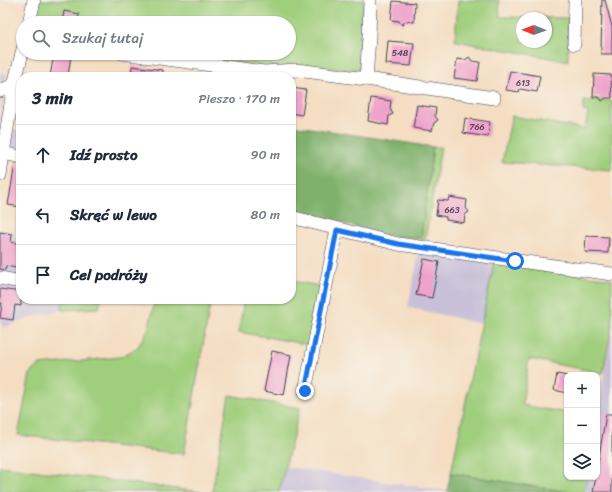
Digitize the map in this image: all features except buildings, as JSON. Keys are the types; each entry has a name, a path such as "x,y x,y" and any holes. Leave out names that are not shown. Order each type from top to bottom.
{"street":[{"path":"31,16 34,0"},
{"path":"366,79 370,0"},
{"path":"574,44 575,0"},
{"path":"17,72 20,60"},
{"path":"174,60 264,72 297,70 494,98"},
{"path":"0,175 1,153 16,77"},
{"path":"0,91 14,85"},
{"path":"1,153 16,156"},
{"path":"296,218 337,230 398,244 612,274"},
{"path":"305,391 337,230"},
{"path":"0,278 16,281"}],"shaded area":[{"path":"0,73 6,74 0,127"},
{"path":"11,129 16,130 16,152 9,151"},
{"path":"0,230 14,232 13,240 16,240 16,304 63,304 62,310 35,316 3,328 0,323"},
{"path":"419,252 494,263 482,324 408,307"},
{"path":"612,329 612,492 584,492 586,480 600,480 600,399"},
{"path":"286,467 454,492 279,492"}],"green space":[{"path":"39,0 364,0 360,71 293,65 269,67 218,60 296,60 296,16 36,16"},
{"path":"458,0 499,0 500,17 516,17 516,48 552,48 552,18 568,18 568,61 455,41"},
{"path":"591,99 612,101 612,170 502,162 512,116 585,129 588,112 583,111 584,101 590,102"},
{"path":"296,126 433,147 421,239 388,235 296,211"},
{"path":"433,147 441,147 425,240 421,239"},
{"path":"494,263 612,279 612,326 603,373 529,359 522,405 564,412 564,480 586,480 584,492 568,492 451,473"},
{"path":"296,282 320,286 310,345 239,332 243,304 296,304"},
{"path":"63,304 100,304 99,308 62,310"},
{"path":"154,304 210,304 184,454 18,435 30,374 39,365 121,357 138,347 149,327"},
{"path":"229,395 300,408 279,492 212,492"},
{"path":"0,466 201,492 0,492"},
{"path":"451,473 568,492 447,491"}],"route":[{"path":"305,391 337,230 398,244 515,261"}]}
